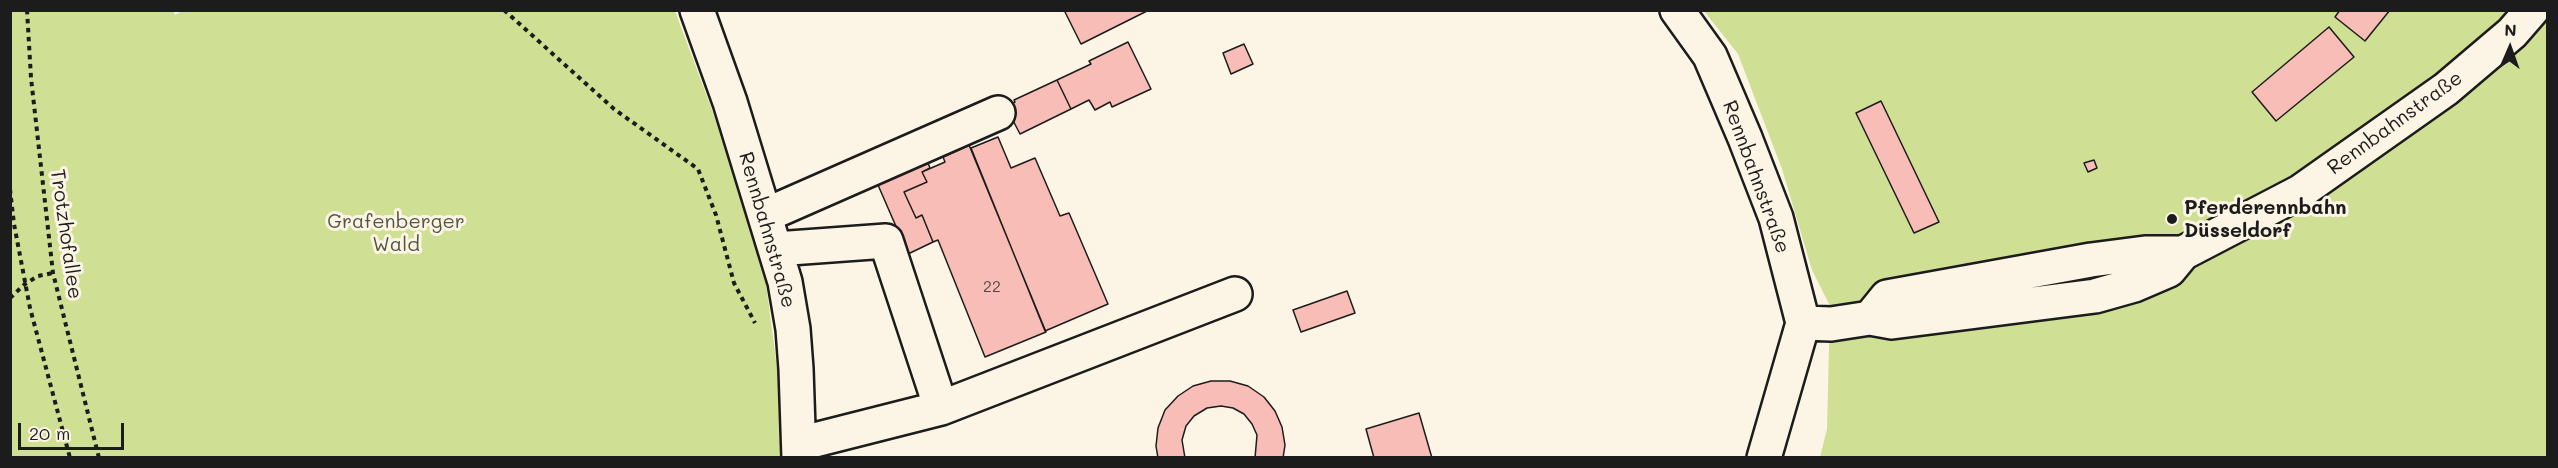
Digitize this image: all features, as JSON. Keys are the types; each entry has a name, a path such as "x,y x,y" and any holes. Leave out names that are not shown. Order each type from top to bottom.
{"street":[{"name":"Rennbahnstraße","path":"697,10 776,249 793,329 799,451"},
{"name":"Rennbahnstraße","path":"1677,10 1710,56 1745,138 1776,218 1803,323 1831,324 1870,318 1887,297 2102,259 2145,253 2183,253 2300,192 2446,89 2512,33 2532,10"},
{"path":"766,215 998,113"},
{"path":"776,249 886,241 941,408"},
{"path":"799,451 941,408 1235,294"},
{"path":"1764,458 1803,323"}],"path":[{"name":"Trotzhofallee","path":"27,10 31,78 53,273 99,458"},
{"path":"504,10 614,109 698,169 716,215 734,282 760,331"},
{"path":"10,189 25,284 70,458"},
{"path":"10,298 38,276 53,273"}],"green space":[{"name":"Grafenberger Wald","path":"173,10 175,15 184,10 675,11 730,158 765,276 778,376 781,457 11,457 10,11"},
{"name":"Pferderennbahn Düsseldorf","path":"1704,11 2547,11 2547,457 1820,457 1827,429 1830,306 1812,270 1782,169 1738,54"}],"building":[{"path":"1064,10 1149,10 1081,44"},
{"path":"2340,10 2390,10 2365,41 2335,17"},
{"path":"2329,27 2354,57 2276,121 2252,92"},
{"path":"1128,42 1151,89 1112,107 1110,102 1095,110 1089,100 1071,109 1057,80 1091,64 1089,61"},
{"path":"1244,44 1253,64 1231,74 1223,53"},
{"path":"1057,80 1071,109 1020,134 1006,107 1015,102 1014,100"},
{"path":"1881,101 1939,222 1914,233 1856,113"},
{"path":"998,137 1011,168 1035,158 1060,216 1069,213 1108,304 1045,331 971,148"},
{"path":"969,145 1046,332 985,357 938,240 933,242 922,215 916,218 904,192 927,182 922,172 945,162 943,157"},
{"path":"2094,160 2097,168 2088,172 2084,163"},
{"path":"928,163 930,168 922,172 927,182 904,192 916,218 922,215 933,242 908,254 878,185"},
{"path":"1347,291 1355,313 1301,332 1293,310"},
{"path":"1211,381 1230,381 1248,386 1264,397 1275,411 1282,427 1285,445 1283,458 1255,458 1257,435 1252,424 1244,414 1233,408 1221,406 1207,408 1194,416 1186,426 1182,440 1185,458 1158,458 1156,446 1158,428 1165,410 1178,396 1193,386"},
{"path":"1419,413 1432,458 1374,458 1366,429"}],"place":[{"name":"Pferderennbahn Düsseldorf","path":"2172,219"}]}
